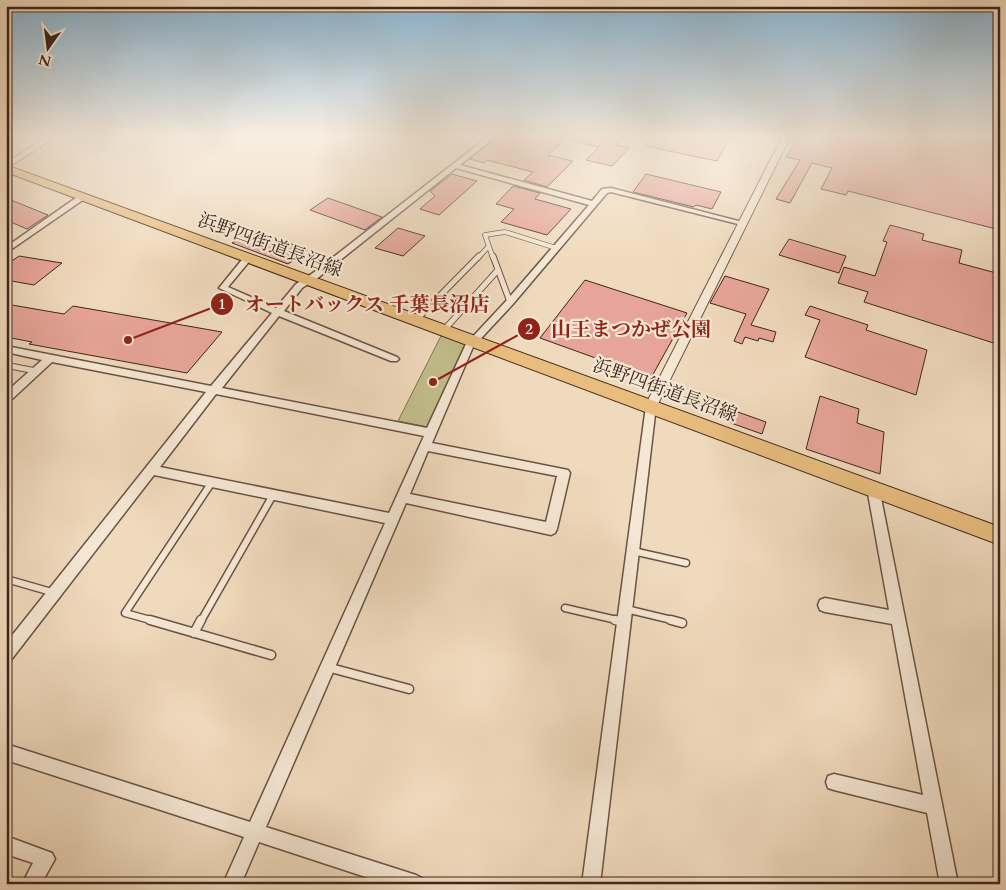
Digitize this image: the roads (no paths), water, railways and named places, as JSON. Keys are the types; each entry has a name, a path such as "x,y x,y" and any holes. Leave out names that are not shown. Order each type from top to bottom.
{"main road":[{"name":"浜野四街道長沼線","path":"31,178 1000,536"}],"street":[{"path":"7,651 299,286 316,275 440,178"},
{"path":"497,178 593,204"},
{"path":"591,884 651,406 766,178"},
{"path":"232,884 469,346 510,302 604,191 611,190 742,223"},
{"path":"6,251 83,197"},
{"path":"248,258 222,288 394,359"},
{"path":"6,349 430,433"},
{"path":"6,398 51,358"},
{"path":"402,497 551,529 564,473 424,446"},
{"path":"152,470 392,519"},
{"path":"873,488 949,884"},
{"path":"825,605 898,618"},
{"path":"6,752 254,834 416,884"},
{"path":"834,782 934,806"},
{"path":"6,845 46,860 31,884"}],"lane":[{"path":"510,302 485,235 500,232 556,248"},
{"path":"416,320 488,247"},
{"path":"444,330 498,271"},
{"path":"6,370 10,366 36,371"},
{"path":"212,482 125,613 271,655"},
{"path":"194,633 274,495"},
{"path":"632,550 686,563"},
{"path":"6,579 55,592"},
{"path":"565,608 682,623"},
{"path":"327,667 409,689"}],"place":[{"name":"オートバックス 千葉長沼店","path":"128,340"},
{"name":"山王まつかぜ公園","path":"433,382"}]}
